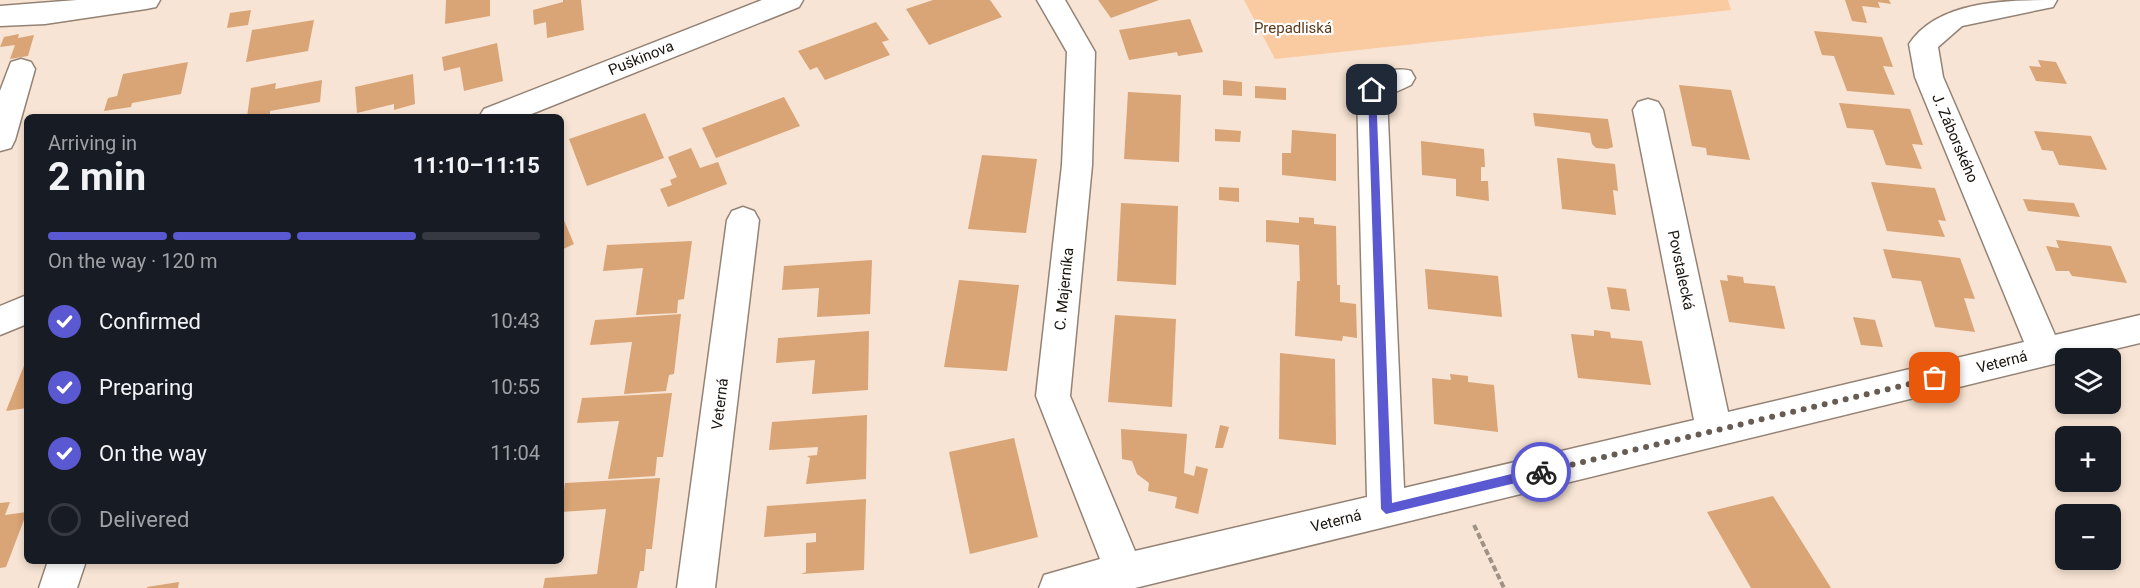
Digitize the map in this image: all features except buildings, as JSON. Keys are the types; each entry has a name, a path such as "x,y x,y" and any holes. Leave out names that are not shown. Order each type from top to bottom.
{"street":[{"path":"0,16 45,14 146,0"},
{"name":"Puškinova","path":"502,114 789,0"},
{"name":"C. Majerníka","path":"1051,0 1081,52 1077,165 1053,396 1124,572"},
{"name":"J. Záborského","path":"2043,0 1953,18 1923,44 1929,77 2045,351"},
{"path":"0,140 21,69"},
{"path":"1386,509 1372,90 1401,78"},
{"name":"Povstalecká","path":"1648,110 1714,431"},
{"name":"Veterná","path":"696,588 743,219"},
{"path":"0,321 24,310"},
{"name":"Veterná","path":"1058,588 2140,328"},
{"path":"58,588 66,564"}],"path":[{"path":"1459,492 1504,588"}],"green space":[{"name":"Prepadliská","path":"1244,0 1728,0 1731,10 1275,59"}],"way so far":[{"path":"1541,472 1935,378"}],"route":[{"path":"1372,90 1386,509 1541,472"}]}
